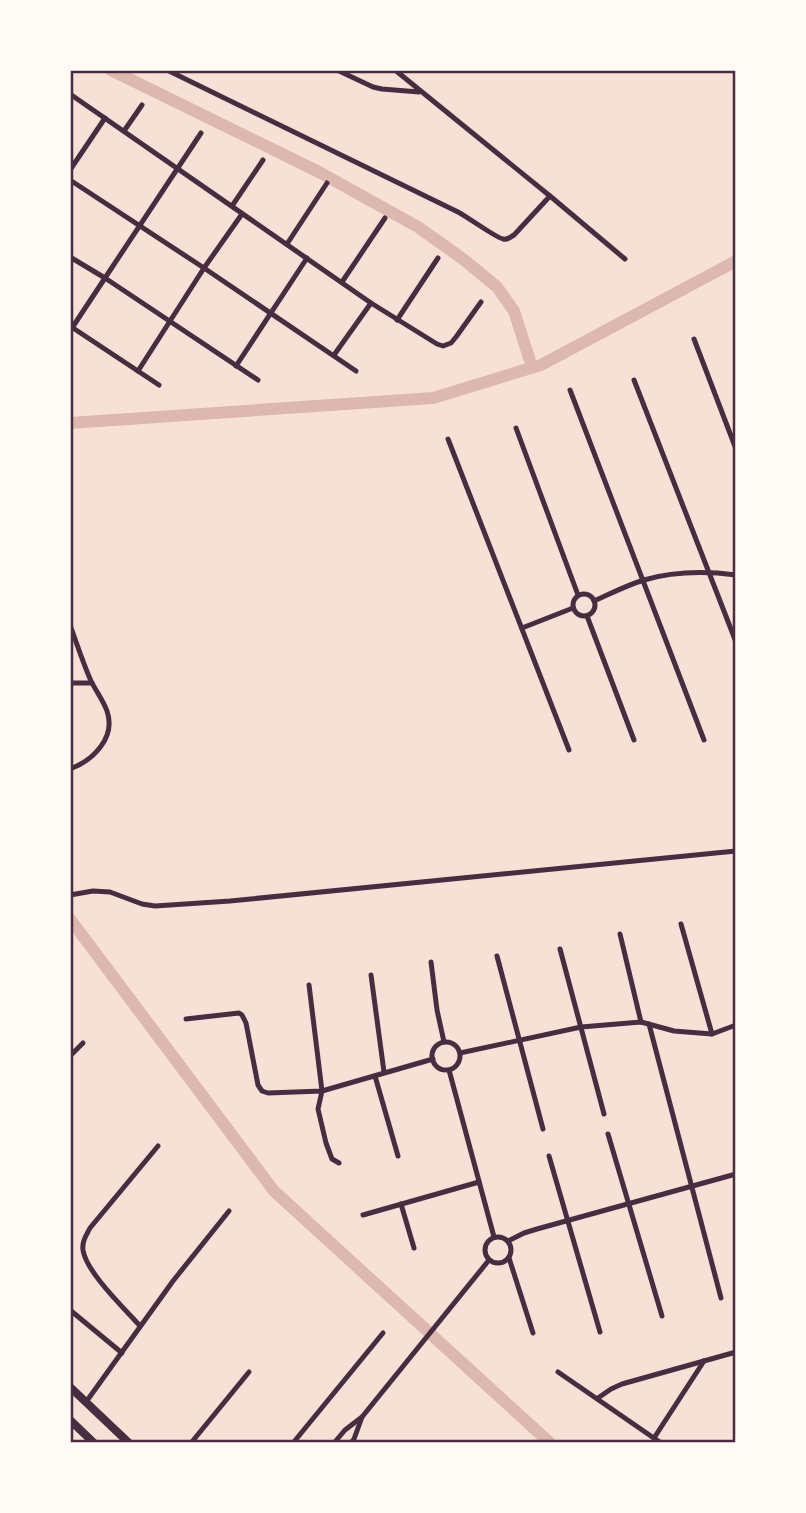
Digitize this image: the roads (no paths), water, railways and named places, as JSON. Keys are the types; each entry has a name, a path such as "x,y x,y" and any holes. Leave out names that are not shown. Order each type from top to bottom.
{"main road":[{"path":"70,1387 129,1443"},
{"path":"72,1426 94,1443"}],"street":[{"path":"167,70 458,212 499,239 508,239 514,235 551,197"},
{"path":"337,70 373,87 419,92"},
{"path":"395,70 625,259"},
{"path":"70,94 371,303 443,346 451,343 481,302"},
{"path":"124,131 142,105"},
{"path":"70,170 105,118"},
{"path":"159,385 71,328 201,133"},
{"path":"232,206 263,160"},
{"path":"70,180 356,371"},
{"path":"287,244 327,183"},
{"path":"138,371 242,214"},
{"path":"342,282 385,218"},
{"path":"70,257 258,380"},
{"path":"236,366 307,258"},
{"path":"397,320 438,258"},
{"path":"334,355 371,303"},
{"path":"694,339 736,449"},
{"path":"634,380 736,642"},
{"path":"570,390 705,740"},
{"path":"516,428 579,595"},
{"path":"448,439 569,750"},
{"path":"594,601 643,580 688,572 736,575"},
{"path":"579,595 587,595 594,601 594,610 587,615 577,614 573,608 579,595"},
{"path":"522,628 573,608"},
{"path":"587,615 634,740"},
{"path":"70,625 92,683 107,712 109,723 107,737 101,747 92,757 70,769"},
{"path":"70,683 92,683"},
{"path":"71,895 93,891 110,892 155,906 736,851"},
{"path":"681,925 712,1034"},
{"path":"620,934 641,1022"},
{"path":"560,949 604,1114"},
{"path":"497,956 543,1129"},
{"path":"431,962 444,1042"},
{"path":"371,975 384,1072"},
{"path":"309,985 322,1091 318,1109 332,1159 339,1163"},
{"path":"186,1019 239,1013 242,1015 246,1023 258,1085 268,1094 322,1091 433,1059"},
{"path":"460,1053 581,1027 641,1022 674,1031 712,1034 736,1025"},
{"path":"649,1024 721,1298"},
{"path":"70,1056 83,1042"},
{"path":"444,1042 454,1045 460,1053 458,1064 449,1070 439,1068 433,1059 435,1048 444,1042"},
{"path":"449,1070 494,1237"},
{"path":"375,1076 398,1156"},
{"path":"608,1135 662,1316"},
{"path":"140,1326 99,1279 87,1262 83,1247 90,1228 158,1146"},
{"path":"549,1156 600,1332"},
{"path":"508,1241 524,1233 567,1220 736,1174"},
{"path":"363,1215 479,1182"},
{"path":"401,1204 414,1248"},
{"path":"86,1402 173,1281 229,1211"},
{"path":"494,1237 504,1238 512,1249 509,1258 502,1263 489,1260 485,1250 494,1237"},
{"path":"509,1258 533,1333"},
{"path":"334,1443 362,1417 489,1260"},
{"path":"70,1310 122,1353"},
{"path":"293,1443 383,1333"},
{"path":"598,1398 622,1384 736,1352"},
{"path":"654,1438 704,1362"},
{"path":"191,1443 248,1371"},
{"path":"558,1372 661,1443"},
{"path":"351,1443 362,1417"}],"waterway":[{"path":"111,70 319,172 418,227 497,287 514,311 532,367"},
{"path":"70,423 433,398 541,365 736,261"},
{"path":"70,919 274,1191 550,1443"}]}
